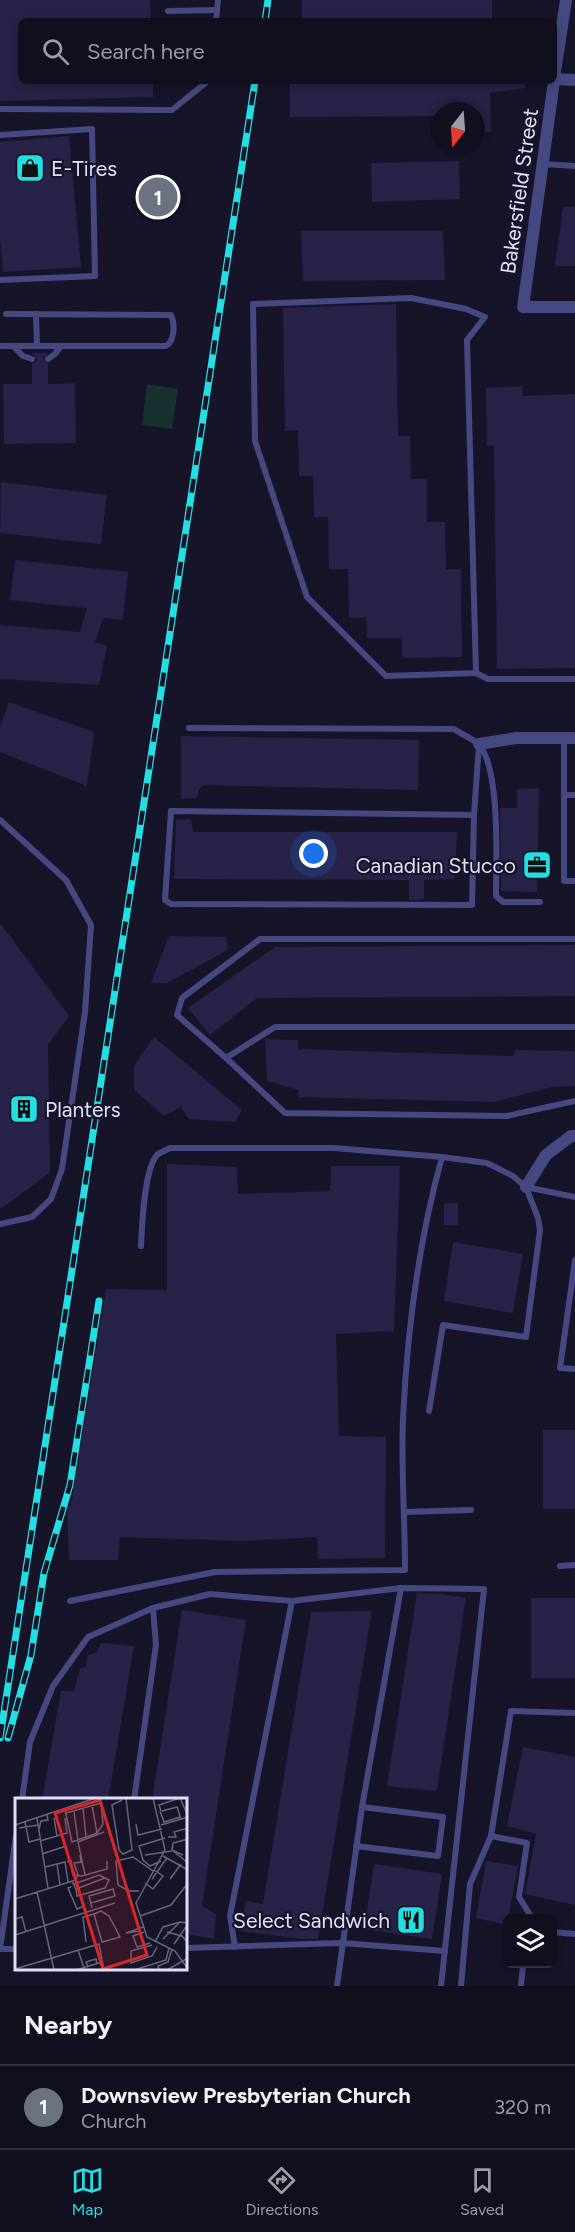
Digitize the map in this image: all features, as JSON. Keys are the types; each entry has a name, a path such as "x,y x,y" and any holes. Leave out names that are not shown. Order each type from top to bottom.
{"street":[{"name":"Bakersfield Street","path":"557,59 566,0"},
{"path":"557,79 575,80"},
{"name":"Bakersfield Street","path":"553,84 523,307 575,307"},
{"path":"479,744 516,738 569,738"},
{"path":"526,1187 546,1155 571,1136 575,1136"}],"lane":[{"path":"216,18 218,0"},
{"path":"168,11 217,10"},
{"path":"0,109 172,110 204,84"},
{"path":"0,135 92,129 95,276 0,280"},
{"path":"542,164 575,166"},
{"path":"476,673 467,340 485,317 466,309 411,298 253,304 255,441 307,597 386,676 476,673 489,679 575,679"},
{"path":"0,346 166,346 172,340 173,319 171,315 166,314 6,314"},
{"path":"36,314 37,346"},
{"path":"48,359 61,346"},
{"path":"14,347 23,356 32,359"},
{"path":"189,728 454,729 479,744 490,771 496,822 496,896 503,902 540,902"},
{"path":"569,738 564,795 564,881 575,881"},
{"path":"474,815 171,811 165,900 171,904 472,905 474,815 479,744"},
{"path":"564,795 575,795"},
{"path":"0,820 66,880 91,925 85,1012 62,1169 51,1199 32,1217 0,1224"},
{"path":"575,939 260,939 182,998 177,1015 285,1113 507,1116 575,1101"},
{"path":"226,1058 275,1027 575,1027"},
{"path":"141,1246 150,1167 158,1155 170,1148 334,1148 487,1163 513,1176 526,1187 538,1218 540,1230 526,1337 443,1325 429,1411"},
{"path":"70,1601 215,1572 405,1570 403,1420 413,1310 427,1216 442,1157"},
{"path":"526,1187 575,1197"},
{"path":"575,1260 560,1368 575,1370"},
{"path":"405,1512 471,1510"},
{"path":"560,1566 575,1565"},
{"path":"337,1986 362,1807 401,1588"},
{"path":"22,1798 30,1742 53,1686 88,1637 153,1608 210,1594 292,1601 401,1588 484,1589 441,1986"},
{"path":"235,1947 230,1916 292,1601"},
{"path":"134,1798 156,1645 153,1608"},
{"path":"461,1986 470,1884 490,1836 511,1711 575,1713"},
{"path":"356,1845 438,1856 443,1817 362,1807"},
{"path":"490,1836 527,1843 519,1897 530,1914"},
{"path":"15,1843 0,1949 15,1949"},
{"path":"557,1932 575,1934"},
{"path":"188,1948 342,1943 445,1951"},
{"path":"521,1986 523,1968"}],"green space":[{"path":"147,384 178,389 172,429 142,425"}],"building":[{"path":"0,0 150,0 151,18 18,18 18,84 153,84 153,97 0,101"},
{"path":"302,0 492,0 492,18 302,18"},
{"path":"290,84 524,84 525,88 490,93 491,132 485,132 485,102 431,102 431,116 290,117"},
{"path":"69,136 81,267 3,272 0,236 0,142"},
{"path":"459,161 460,199 372,202 371,163"},
{"path":"563,207 575,207 575,266 555,266"},
{"path":"301,231 443,231 445,280 303,281"},
{"path":"396,304 398,436 410,436 411,479 427,479 427,522 445,522 446,569 461,569 462,657 402,658 402,638 367,638 366,617 349,618 348,569 329,569 328,517 314,517 313,476 299,476 298,430 285,431 283,308"},
{"path":"32,353 48,353 43,359 48,364 48,384 75,383 76,443 4,444 3,384 32,384 32,364 37,359"},
{"path":"523,386 522,396 575,394 575,668 497,669 494,446 487,446 486,388"},
{"path":"1,482 107,495 101,544 0,533"},
{"path":"15,560 128,572 123,620 103,618 95,642 107,646 99,685 0,679 0,625 80,632 87,608 10,600"},
{"path":"9,702 94,732 87,786 0,752 0,727"},
{"path":"181,736 419,740 418,790 202,785 196,798 181,799"},
{"path":"539,788 537,892 501,891 500,808 517,808 517,789"},
{"path":"191,819 193,832 457,832 455,879 424,880 424,899 409,900 409,880 174,879 176,820"},
{"name":"Planters","path":"0,923 69,1016 48,1045 50,1173 0,1209"},
{"path":"169,936 226,937 228,950 167,983 151,983"},
{"path":"575,945 575,996 257,998 210,1035 188,1008 275,947"},
{"path":"154,1037 242,1110 235,1122 189,1119 181,1107 164,1116 134,1090 134,1066"},
{"path":"265,1039 298,1040 298,1049 513,1056 516,1050 575,1051 575,1086 552,1087 494,1102 298,1097 298,1090 267,1081"},
{"path":"167,1164 237,1167 238,1194 330,1191 331,1166 400,1166 394,1331 336,1334 339,1436 386,1437 385,1558 318,1559 317,1537 243,1541 120,1537 118,1560 69,1560 67,1507 71,1506 106,1289 167,1290"},
{"path":"444,1203 458,1203 458,1225 444,1225"},
{"path":"453,1242 523,1254 513,1313 444,1301"},
{"path":"543,1430 575,1430 575,1509 543,1509"},
{"path":"417,1593 466,1598 437,1791 387,1786"},
{"path":"531,1598 575,1598 575,1678 531,1678"},
{"path":"182,1610 246,1620 202,1906 216,1914 214,1939 188,1934 188,1798 152,1798"},
{"path":"372,1611 318,1939 240,1931 246,1901 263,1904 311,1612"},
{"path":"101,1643 134,1646 108,1798 42,1798 61,1691 74,1691 80,1669 86,1667 87,1656 97,1652"},
{"path":"523,1747 575,1757 575,1905 525,1894 536,1834 507,1826"},
{"path":"486,1861 518,1866 509,1914 503,1914 503,1924 476,1918"},
{"path":"374,1864 442,1874 432,1939 364,1929"}],"railway":[{"path":"265,18 268,0"},
{"path":"0,1738 255,84"},
{"path":"8,1738 31,1655 44,1573 70,1485 99,1301"}],"place":[{"name":"E-Tires","path":"30,168"},
{"name":"Downsview Presbyterian Church","path":"158,197"},
{"name":"Canadian Stucco","path":"537,865"},
{"name":"Planters","path":"24,1109"},
{"name":"Select Sandwich","path":"411,1920"}]}
